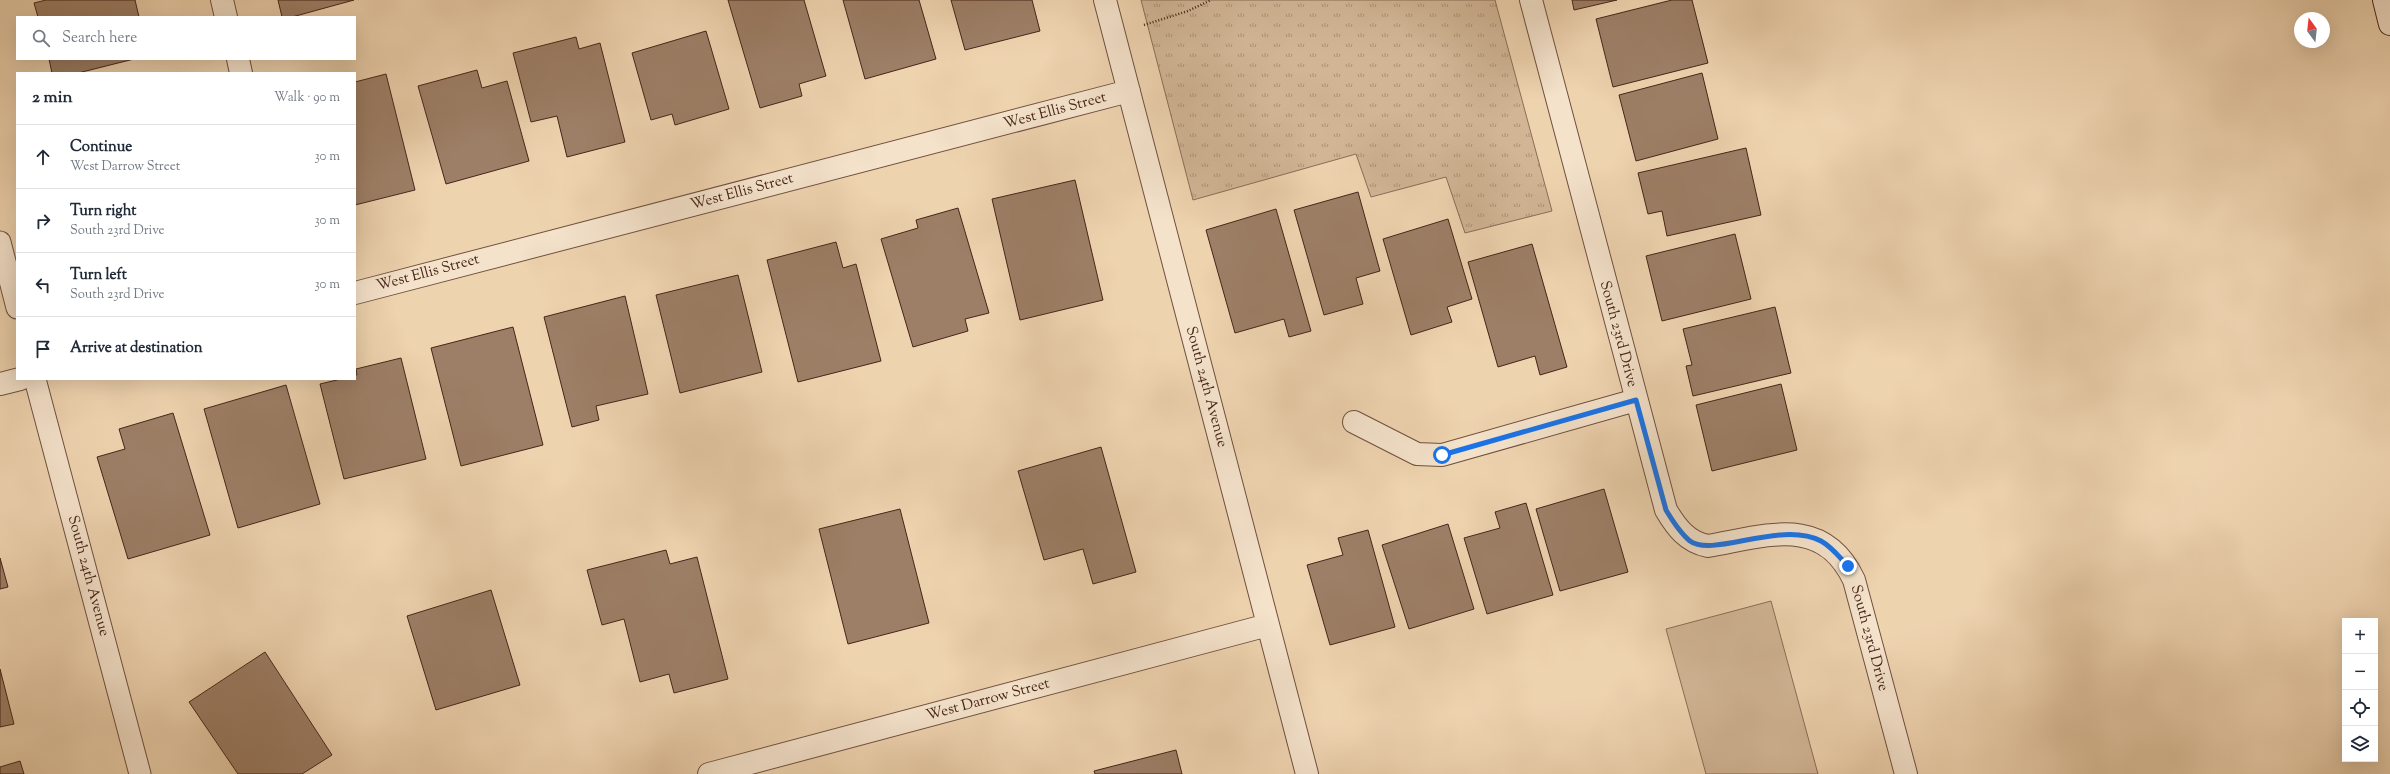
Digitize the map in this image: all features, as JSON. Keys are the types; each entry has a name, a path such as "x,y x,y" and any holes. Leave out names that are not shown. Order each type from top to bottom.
{"street":[{"path":"222,0 226,16"},
{"name":"South 24th Avenue","path":"1105,0 1307,774"},
{"name":"South 23rd Drive","path":"1531,0 1666,510 1675,524 1690,541 1708,546 1776,534 1808,536 1822,542 1848,566 1854,580 1906,774"},
{"path":"2384,0 2390,24"},
{"path":"238,60 241,72"},
{"name":"West Ellis Street","path":"356,292 1129,92"},
{"path":"0,384 16,380"},
{"path":"1354,422 1417,454 1442,455 1636,400"},
{"name":"West Darrow Street","path":"709,774 1268,625"}],"lane":[{"path":"0,242 16,304"},
{"name":"South 24th Avenue","path":"35,380 140,774"}],"path":[{"path":"1114,34 1188,11 1211,0"}],"green space":[{"path":"1141,0 1495,0 1552,211 1465,233 1446,177 1371,197 1356,154 1193,200"},
{"path":"1771,601 1818,774 1706,774 1666,629"}],"building":[{"path":"46,0 135,0 139,16 38,16 34,3"},
{"path":"278,0 354,0 296,16 282,16"},
{"path":"728,0 804,0 826,76 799,84 802,96 760,108"},
{"path":"843,0 919,0 936,59 865,79"},
{"path":"951,0 1032,0 1040,31 965,50"},
{"path":"1572,0 1617,0 1574,10"},
{"path":"1672,0 1692,0 1708,63 1613,87 1596,19"},
{"path":"706,31 729,109 675,125 672,114 651,120 632,53"},
{"path":"576,37 579,49 600,43 625,142 567,157 557,116 531,122 513,53"},
{"path":"49,60 130,60 82,72 52,72"},
{"path":"477,70 482,88 507,81 529,161 446,184 418,86"},
{"path":"1702,73 1718,139 1636,161 1619,95"},
{"path":"386,74 415,190 356,205 356,82"},
{"path":"1746,148 1761,215 1667,236 1662,211 1648,214 1638,173"},
{"path":"1075,180 1103,300 1020,320 992,199"},
{"path":"1358,192 1380,271 1356,278 1363,304 1324,315 1294,210"},
{"path":"958,208 989,313 965,319 968,331 913,347 881,239 918,228 916,220"},
{"path":"1276,209 1311,331 1289,337 1284,319 1235,333 1206,230"},
{"path":"1448,219 1472,299 1447,307 1452,322 1411,335 1383,239"},
{"path":"1735,234 1751,299 1662,321 1646,256"},
{"path":"836,242 843,268 856,264 881,361 798,382 767,260"},
{"path":"1532,244 1567,367 1540,375 1535,356 1498,367 1468,262"},
{"path":"738,275 762,372 680,393 656,295"},
{"path":"625,296 648,394 596,406 599,420 572,427 544,317"},
{"path":"1775,307 1791,373 1693,396 1686,366 1692,365 1683,329"},
{"path":"513,327 543,445 461,466 431,348"},
{"path":"401,358 426,459 344,479 320,384 337,380 356,380 356,369"},
{"path":"1781,384 1797,450 1712,471 1696,405"},
{"path":"286,385 320,504 238,528 204,409"},
{"path":"173,413 210,535 128,559 97,457 125,449 119,429"},
{"path":"1101,447 1136,572 1093,584 1083,549 1044,560 1018,471"},
{"path":"1604,489 1628,572 1560,591 1536,509"},
{"path":"1526,503 1553,595 1487,614 1464,538 1500,528 1495,512"},
{"path":"900,509 929,623 848,644 819,529"},
{"path":"1448,524 1474,609 1409,629 1382,545"},
{"path":"1368,530 1395,627 1330,645 1307,565 1343,555 1338,538"},
{"path":"666,550 670,564 697,557 728,679 674,693 669,674 640,682 624,619 602,625 587,570"},
{"path":"0,558 8,587 0,589"},
{"path":"491,590 520,685 436,710 407,616"},
{"path":"265,652 332,755 302,774 238,774 189,702"},
{"path":"0,669 14,724 0,727"},
{"path":"1176,750 1182,774 1095,774 1094,771"},
{"path":"20,761 24,774 0,774 0,767"}],"route":[{"path":"1442,455 1636,400 1666,510 1675,524 1690,541 1708,546 1776,534 1808,536 1822,542 1848,566"}]}
